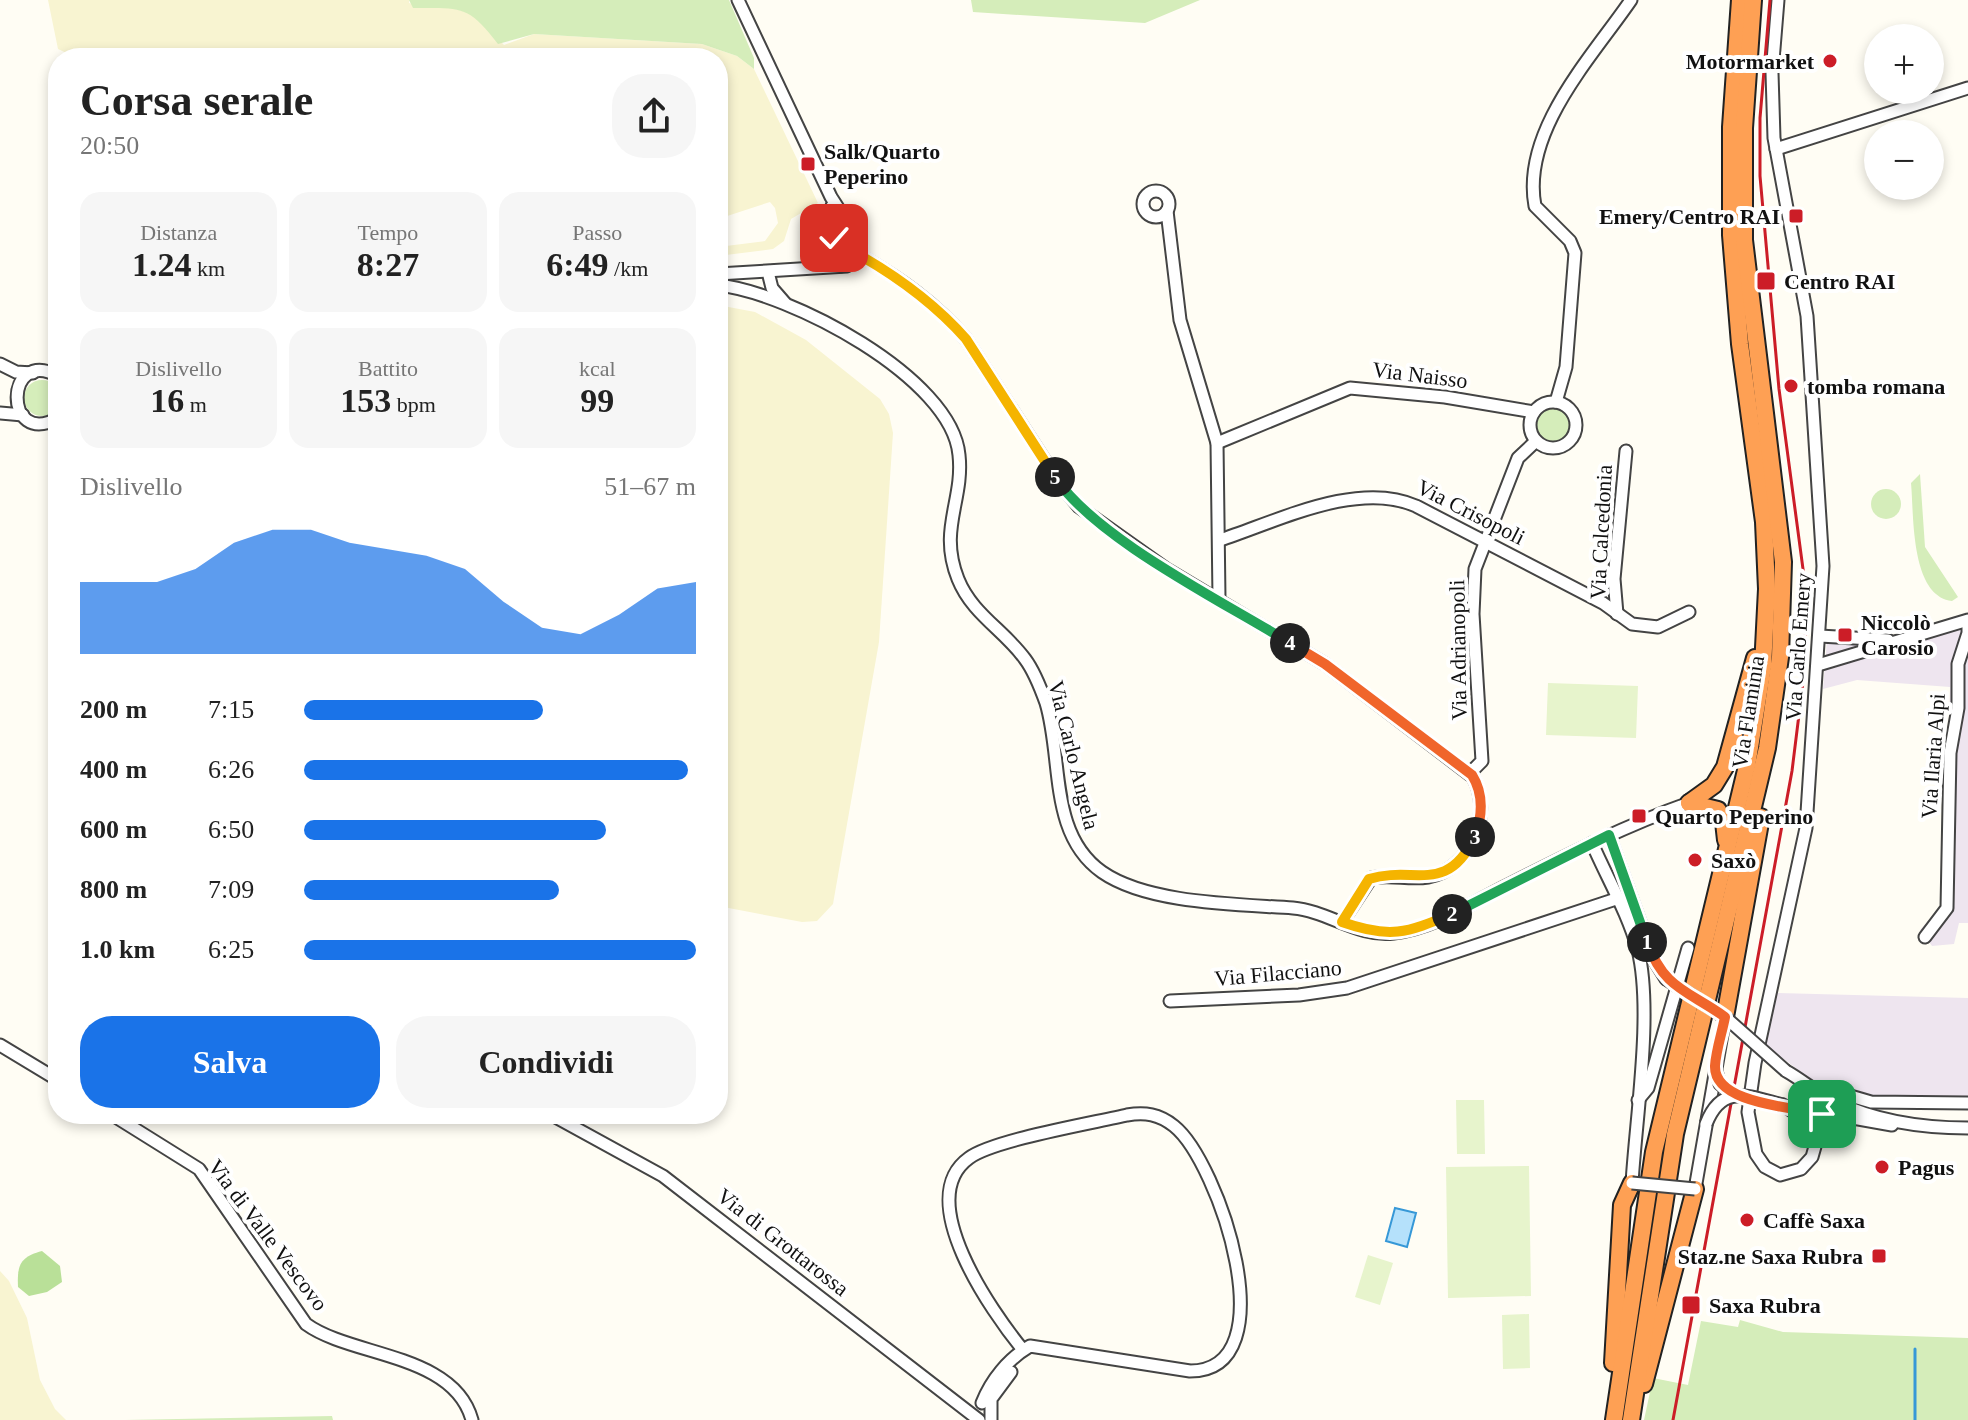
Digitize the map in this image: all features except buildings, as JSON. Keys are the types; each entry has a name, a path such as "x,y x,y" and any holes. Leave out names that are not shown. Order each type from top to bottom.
{"highway":[{"name":"Via Flaminia","path":"1614,1420 1654,1152 1727,856 1761,690 1767,589 1763,507 1739,331 1731,235 1731,127 1740,0"},
{"name":"Via Flaminia","path":"1632,1420 1675,1134 1767,748 1779,675 1784,582 1744,240 1744,128 1753,0"},
{"path":"1689,803 1714,785 1727,760 1760,638 1767,589"},
{"path":"1725,1017 1760,822 1767,748"},
{"path":"1689,803 1709,805 1719,812 1726,830 1727,856"},
{"path":"1614,1420 1615,1304 1621,1217 1624,1198 1632,1183"},
{"path":"1632,1420 1664,1314 1695,1189"}],"street":[{"path":"728,274 844,266 855,263 861,256 861,245 831,197 738,0"},
{"path":"1556,402 1566,367 1575,253 1570,241 1535,206 1535,171 1556,106 1631,0"},
{"name":"Via Carlo Emery","path":"1778,0 1772,73 1776,149 1800,271 1812,360 1823,566 1808,815 1794,895 1758,1047 1748,1112 1756,1154 1765,1167 1780,1175 1793,1173 1805,1166 1816,1143 1810,1123 1783,1105"},
{"path":"1776,149 1968,88"},
{"path":"831,197 834,218 830,246 833,261 844,266"},
{"path":"1165,218 1180,320 1217,443 1219,598"},
{"path":"804,269 822,259 841,235 854,237"},
{"path":"861,256 913,288 957,328 1060,484 1079,507 1168,570 1325,664 1470,773 1478,787 1481,810 1475,837 1466,852 1452,866 1430,876 1371,878 1342,922"},
{"path":"768,272 772,288 785,304"},
{"path":"751,273 762,295"},
{"path":"728,287 762,295"},
{"name":"Via Carlo Angela","path":"762,295 834,328 898,371 930,397 952,427 960,471 949,522 953,565 970,601 1026,660 1034,674 1053,735 1063,812 1073,839 1084,856 1110,877 1143,890 1207,901 1309,909 1379,934 1414,928 1454,914 1592,843 1689,803"},
{"path":"1,365 33,373 48,372"},
{"path":"1,365 16,392 23,415"},
{"path":"0,412 23,379 33,373"},
{"name":"Via Naisso","path":"1217,443 1350,388 1445,397 1534,412"},
{"path":"1556,402 1573,414 1575,433 1567,444 1554,449 1536,441 1529,427 1534,412 1544,404 1556,402"},
{"path":"0,412 23,415 33,422 48,421"},
{"name":"Via Adrianopoli","path":"1470,773 1482,761 1473,614 1475,569 1518,458 1536,441"},
{"name":"Via Calcedonia","path":"1617,614 1614,579 1626,451"},
{"name":"Via Crisopoli","path":"1220,540 1350,498 1375,495 1405,501 1484,541 1632,624 1648,628 1689,612"},
{"path":"1818,665 1968,620"},
{"name":"Via Ilaria Alpi","path":"1925,937 1947,908 1950,753 1958,708 1958,664 1968,633 1968,620"},
{"path":"1820,636 1868,641 1917,636"},
{"path":"1609,835 1653,958 1666,979 1725,1017 1792,1074 1846,1106 1925,1128"},
{"path":"1592,843 1632,931 1642,970 1632,1183 1695,1189 1725,1017"},
{"name":"Via Filacciano","path":"1170,1001 1299,995 1347,988 1616,899"},
{"path":"1637,1100 1648,1088 1688,948"},
{"path":"0,1045 48,1074"},
{"path":"1715,1068 1720,1084 1735,1096 1883,1125 1964,1128"},
{"path":"1792,1074 1861,1101 1963,1103"},
{"path":"1706,1124 1715,1103 1735,1096"},
{"path":"1963,1103 1951,1117 1964,1128"},
{"path":"976,1417 987,1390 1012,1358 1023,1350 1040,1345 1190,1371 1209,1369 1232,1351 1241,1321 1232,1242 1205,1173 1181,1133 1165,1119 1151,1114 1127,1115 981,1151 960,1166 948,1193 948,1217 999,1320 1023,1350"},
{"name":"Via di Valle Vescovo","path":"127,1124 199,1169 306,1324 321,1334 393,1355 435,1376 465,1404 472,1420"},
{"name":"Via di Grottarossa","path":"568,1124 663,1176 976,1417"},
{"path":"991,1420 989,1406 993,1395 1023,1350"},
{"path":"982,1403 993,1395"}],"shaded area":[{"path":"48,0 409,0 409,3 429,8 444,6 474,14 504,45 534,34 702,44 714,48 58,48"},
{"path":"728,53 754,69 818,203 791,219 784,241 773,249 728,255 728,246 765,241 778,223 775,208 770,202 728,216"},
{"path":"728,307 755,312 806,340 880,399 889,414 893,433 879,642 833,904 817,921 802,922 728,908"},
{"path":"1968,626 1968,923 1959,923 1954,944 1932,946 1920,930 1944,904 1950,687 1857,680 1823,689 1827,640 1878,644"},
{"path":"1776,993 1968,998 1968,1096 1869,1096 1813,1081 1765,1045"},
{"path":"0,1271 9,1281 27,1318 40,1380 55,1409 66,1420 0,1420"}],"green space":[{"path":"409,0 729,0 754,58 754,69 728,53 728,48 702,44 534,34 498,44 479,22 462,11 413,8"},
{"path":"971,0 1200,0 1145,23 973,12"},
{"path":"845,238 853,241 856,249 853,257 845,260 837,257 834,249 837,241"},
{"path":"48,381 48,415 42,416 29,411 24,398 29,385"},
{"path":"1553,408 1565,413 1570,425 1565,437 1553,442 1541,437 1536,425 1541,413"},
{"path":"1920,474 1925,547 1958,597 1952,601 1938,596 1921,570 1914,533 1911,483"},
{"path":"1886,489 1896,494 1901,504 1896,514 1886,519 1876,514 1871,504 1876,494"},
{"path":"1548,683 1638,686 1636,738 1546,735"},
{"path":"1456,1100 1484,1100 1485,1154 1457,1154"},
{"path":"1529,1166 1531,1296 1448,1298 1446,1167"},
{"path":"42,1251 60,1266 62,1282 47,1292 29,1296 18,1287 19,1268 24,1259"},
{"path":"1368,1255 1393,1263 1380,1305 1355,1297"},
{"path":"1529,1314 1530,1368 1503,1369 1502,1315"},
{"path":"1740,1320 1783,1332 1968,1338 1968,1420 1644,1420 1653,1378 1688,1385 1701,1321 1738,1327"},
{"path":"332,1416 333,1420 125,1420"}],"water":[{"path":"1395,1208 1416,1213 1407,1247 1386,1241"}],"waterway":[{"path":"1915,1349 1915,1420"}],"railway":[{"path":"1673,1420 1792,771 1805,666 1805,584 1779,389 1760,176 1760,118 1770,0"}],"place":[{"name":"Motormarket","path":"1830,61"},
{"name":"Salk/Quarto Peperino","path":"808,164"},
{"name":"Emery/Centro RAI","path":"1796,216"},
{"name":"Centro RAI","path":"1766,281"},
{"name":"tomba romana","path":"1791,386"},
{"name":"Niccolò Carosio","path":"1845,635"},
{"name":"Quarto Peperino","path":"1639,816"},
{"name":"Saxò","path":"1695,860"},
{"name":"Pagus","path":"1882,1167"},
{"name":"Caffè Saxa","path":"1747,1220"},
{"name":"Staz.ne Saxa Rubra","path":"1879,1256"},
{"name":"Saxa Rubra","path":"1691,1305"}],"route":[{"path":"834,238 846,234 856,238 860,242 861,256 913,288 948,318 966,339 1027,436 1079,507 1168,570 1325,664 1473,777 1478,787 1481,810 1475,837 1466,852 1452,866 1430,876 1371,878 1342,922 1379,934 1405,931 1454,914 1609,835 1659,972 1725,1017 1715,1068 1718,1082 1735,1096 1822,1114"}]}
